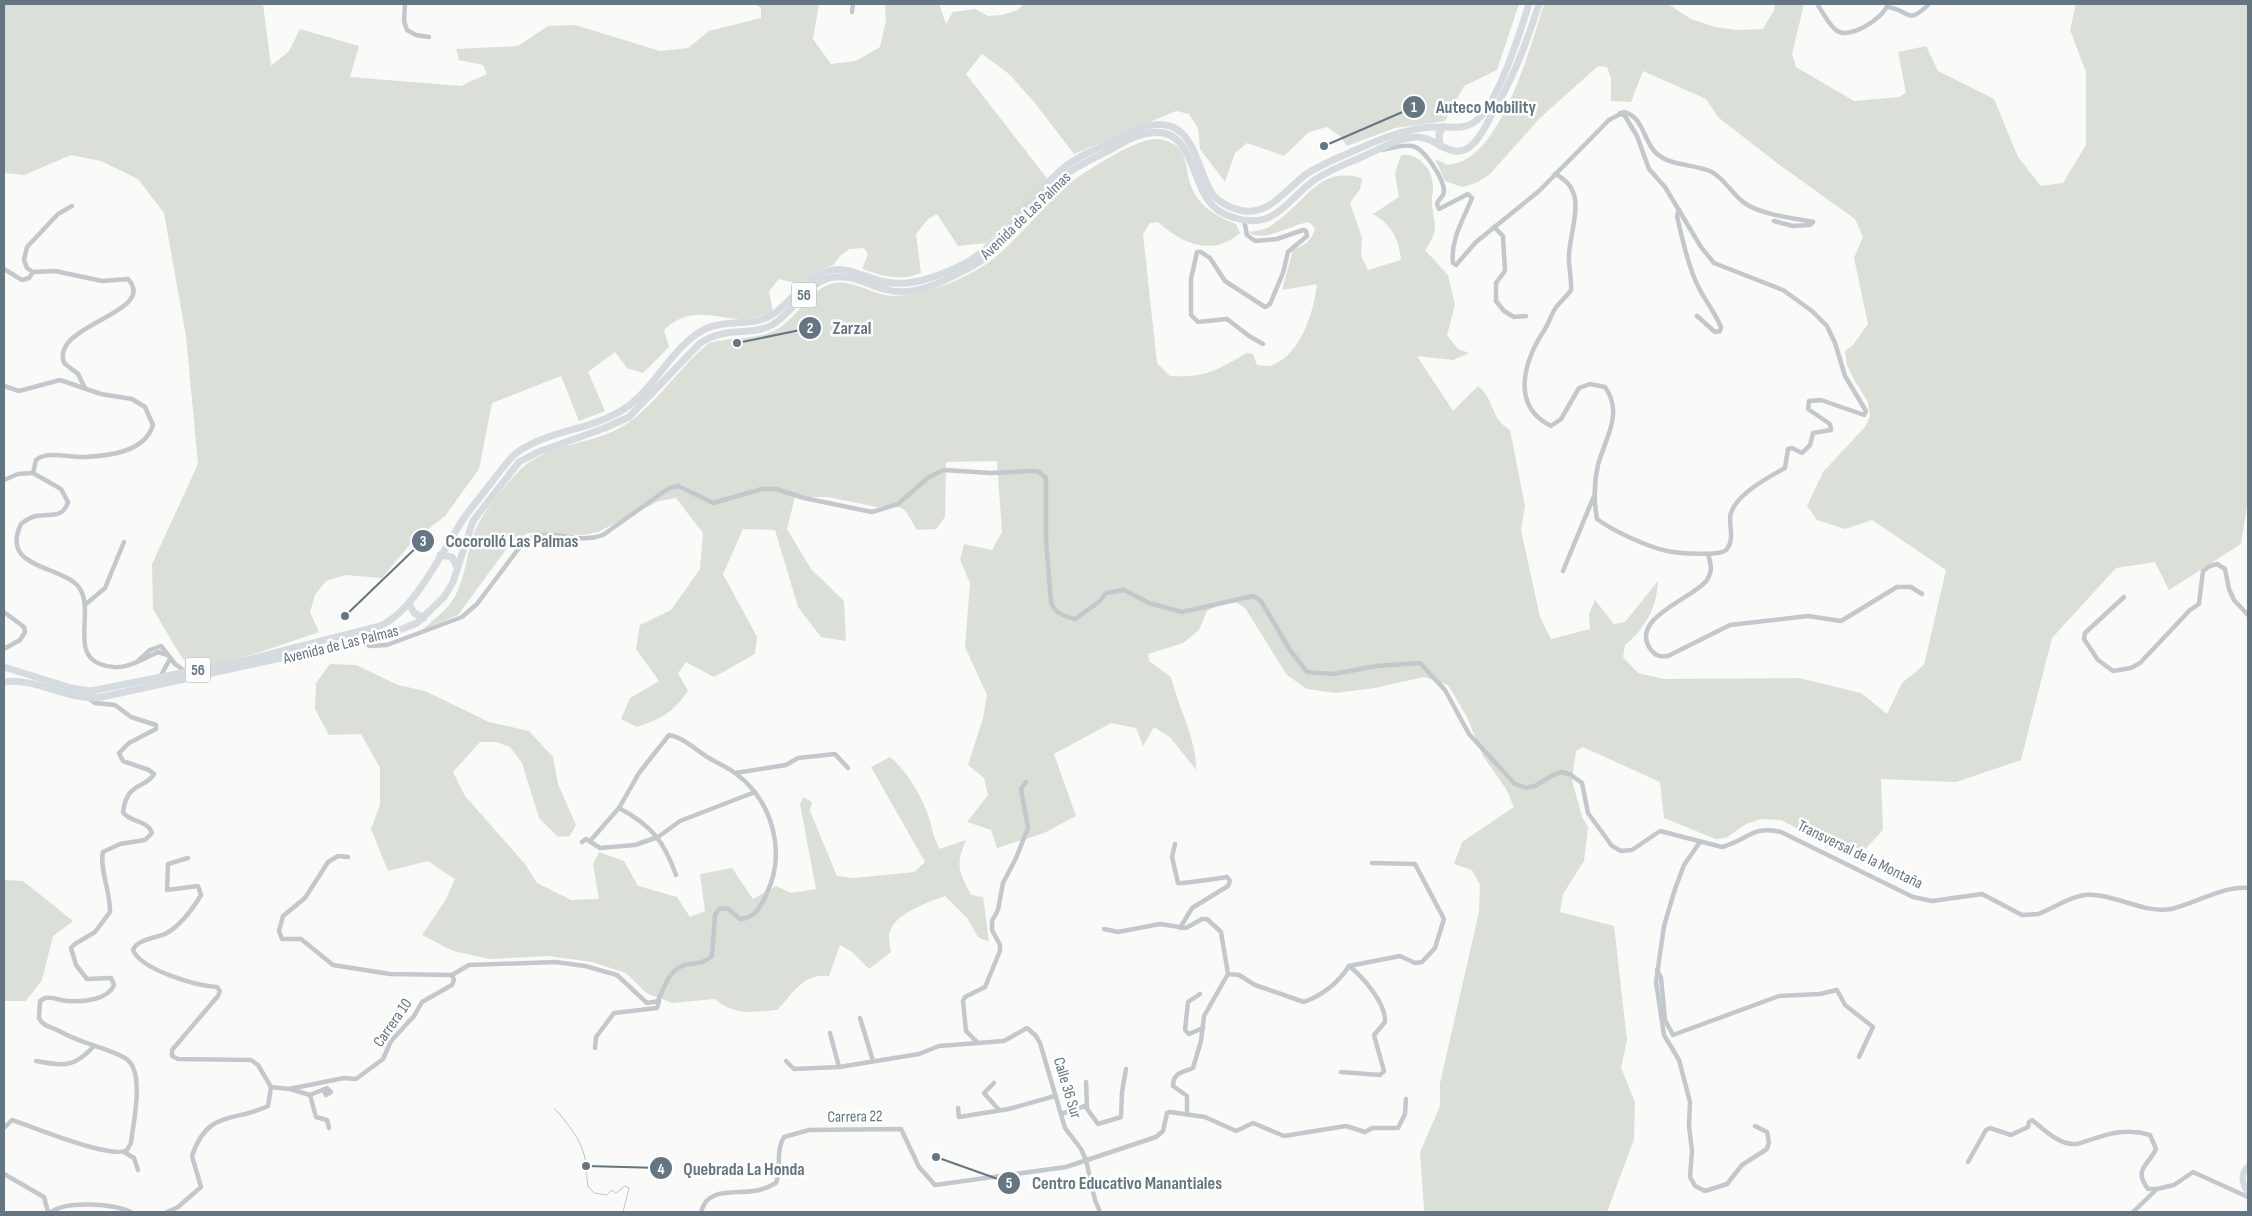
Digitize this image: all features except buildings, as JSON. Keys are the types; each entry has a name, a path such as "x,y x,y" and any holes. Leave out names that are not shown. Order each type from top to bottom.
{"main road":[{"path":"1477,139 1474,131 1467,126 1482,116 1503,76 1513,53 1529,4"},
{"path":"1244,220 1272,216 1286,208 1318,178 1374,151 1415,137 1427,139 1447,150 1458,152 1468,148 1477,139 1515,73 1539,4"},
{"name":"Avenida de Las Palmas","path":"4,667 85,690 125,686 248,660 372,629 391,621 409,603 466,516 515,454 534,444 602,420 625,409 686,344 705,329 721,324 765,319 781,309 817,276 830,270 846,270 881,282 905,284 957,267 989,247 1070,163 1139,129 1157,124 1181,134 1196,152 1213,194 1233,208 1251,212 1273,203 1314,169 1354,151 1407,131 1444,126 1467,126"},
{"path":"1440,146 1439,133 1444,126"},
{"name":"Avenida de Las Palmas","path":"4,682 25,683 64,694 88,698 121,694 396,633 424,618 444,597 453,582 474,521 519,462 538,452 605,428 629,417 704,340 725,332 771,325 782,317 811,288 830,278 845,276 890,291 905,292 921,289 963,272 996,251 1068,174 1138,136 1152,132 1162,133 1180,143 1191,160 1203,192 1210,203 1228,215 1244,220"},
{"path":"440,556 452,557 457,567"},
{"path":"409,603 414,613 424,618"},
{"path":"2248,1166 2244,1172 2243,1180 2248,1193"}],"street":[{"path":"405,4 404,21 407,30 416,35 429,37"},
{"path":"852,12 854,4"},
{"path":"1817,4 1836,31 1842,33 1875,21 1887,6 1898,9 1905,15 1912,17 1918,15 1929,4"},
{"path":"1374,151 1410,145 1422,150 1429,158 1444,187 1444,194 1437,204 1439,209 1468,194 1472,198 1458,231 1452,258 1454,264 1461,262 1476,242 1539,191 1609,120 1624,112 1633,116 1645,131 1651,148 1657,154 1679,164 1712,172 1740,200 1754,208 1813,224 1793,226 1774,221"},
{"path":"1555,174 1571,184 1573,190 1576,223 1569,249 1571,290 1557,306 1532,349 1525,370 1525,390 1536,416 1551,426 1561,419 1573,396 1583,385 1590,384 1604,387 1613,400 1613,420 1598,464 1595,493 1597,519 1662,550 1718,554 1727,548 1732,534 1730,518 1737,504 1754,487 1785,468 1788,449 1792,448 1802,454 1810,445 1813,433 1831,430 1830,424 1808,408 1809,400 1821,400 1864,415 1866,411 1845,376 1832,336 1819,318 1783,290 1714,263 1701,247 1665,187 1649,170 1638,136 1625,116 1620,113"},
{"path":"72,206 58,214 27,247 24,260 27,268 33,272 55,271 102,281 123,278 128,279 134,287 134,295 128,304 86,328 68,342 62,350 64,363 78,374 85,388"},
{"path":"1679,210 1677,216 1695,277 1721,326 1720,331 1715,332 1696,316"},
{"path":"1244,220 1247,234 1255,241 1277,239 1303,230 1306,231 1307,236 1288,252 1283,273 1270,304 1266,307 1227,282 1210,258 1201,252 1197,252 1191,279 1191,315 1198,322 1227,319 1248,336 1263,344"},
{"path":"1494,227 1503,236 1505,271 1496,283 1496,301 1504,311 1514,317 1526,316"},
{"path":"4,269 22,280 29,278 33,272"},
{"path":"4,386 20,391 60,380 101,394 132,399 145,408 151,420 152,426 148,438 137,447 84,457 44,456 34,463 33,473"},
{"path":"358,640 370,646 387,646 462,617 477,604 524,540 551,534 576,540 591,540 603,535 660,494 678,486 713,503 762,489 776,489 804,498 872,512 898,504 930,477 944,470 991,473 1016,470 1039,472 1046,478 1046,540 1051,602 1053,609 1060,614 1075,619 1100,601 1106,593 1124,590 1149,602 1182,612 1253,596 1265,607 1290,650 1307,672 1333,674 1377,666 1420,663 1445,690 1469,734 1514,784 1526,788 1535,786 1552,775 1562,772 1578,779 1582,783 1588,813 1612,846 1621,851 1632,850 1660,831 1700,842 1684,865 1675,890 1664,926 1656,969 1664,1035 1679,1060 1690,1102 1689,1126 1692,1151 1690,1177 1695,1186 1705,1192 1727,1184 1742,1164 1767,1148 1769,1142 1767,1132 1755,1126"},
{"path":"4,480 18,474 33,473 61,489 68,502 66,509 61,513 35,516 21,524 16,539 19,550 26,559 73,581 82,592 86,604 84,642 91,658 108,666 123,667 136,663 159,645 186,672"},
{"path":"1563,571 1595,493"},
{"path":"86,604 105,588 124,542"},
{"path":"1708,554 1712,571 1707,581 1662,612 1650,625 1647,636 1648,644 1654,654 1660,657 1668,656 1730,624 1798,617 1840,621 1896,587 1911,587 1922,594"},
{"path":"2124,596 2084,633 2084,640 2098,660 2113,671 2131,668 2140,663 2190,610 2199,604 2203,571 2210,566 2217,564 2225,569 2229,590 2234,600 2248,615"},
{"path":"4,612 24,627 25,632 20,640 4,649"},
{"path":"159,678 169,657"},
{"path":"88,698 96,703 115,705 131,717 156,724 156,729 129,744 119,753 122,761 149,770 154,774 151,780 132,790 125,800 123,812 133,821 146,825 152,833 145,840 110,847 103,852 101,860 105,873 110,912 96,932 75,944 71,952 82,976 87,979 111,978 114,985 109,991 91,1000 67,1002 48,997 40,1001 39,1013 40,1021 44,1025 93,1047 125,1058 135,1069 137,1096 131,1143 124,1152"},
{"path":"590,842 619,808 639,773 669,735 735,772 755,792 771,821 775,838 776,867 773,882 758,910 750,916 740,918 727,908 719,909 715,915 712,956 704,962 675,970 658,1001 659,1005 651,1010 614,1013 596,1038 595,1048"},
{"path":"735,772 786,765 798,758 835,754 848,768"},
{"path":"978,1043 966,1031 963,1001 964,997 986,987 1000,951 1000,945 992,930 992,921 998,910 1003,883 1028,828 1021,789 1026,782"},
{"path":"582,842 586,839 600,848 635,845 658,837 680,821 755,792"},
{"path":"619,808 638,820 658,837 668,854 676,876"},
{"name":"Transversal de la Montaña","path":"1700,842 1722,847 1758,830 1782,832 1912,897 1932,901 1982,894 2022,915 2038,914 2081,895 2094,895 2164,909 2231,890 2248,888"},
{"path":"1175,844 1172,857 1178,883 1182,884 1200,879 1216,880 1227,876 1230,881 1228,886 1192,908 1180,928"},
{"name":"Carrera 10","path":"271,1087 289,1089 344,1078 356,1079 383,1059 391,1041 414,1016 422,1002 452,985 454,980 452,975 390,974 333,965 301,939 282,938 279,931 283,916 305,898 328,862 338,856 348,857"},
{"path":"167,1212 178,1207 201,1187 192,1156 203,1134 222,1118 260,1110 268,1106 271,1087 258,1065 251,1060 178,1059 172,1056 172,1050 218,996 220,991 217,988 181,981 139,959 132,950 138,943 154,939 169,932 190,913 201,895 198,886 167,890 168,864 188,858"},
{"path":"1228,974 1239,975 1255,985 1304,1002 1321,996 1343,976 1349,966 1400,956 1415,963 1422,962 1435,948 1442,931 1444,919 1415,864 1372,863"},
{"path":"1104,929 1118,932 1160,924 1189,928 1204,918 1218,927 1228,974 1207,1011 1198,1056 1193,1068 1177,1073 1173,1078 1173,1086 1187,1096 1187,1114 1205,1117 1236,1131 1253,1123 1284,1136 1346,1126 1365,1132 1372,1128 1398,1128 1405,1114 1406,1098"},
{"path":"452,975 468,965 556,962 617,975 647,1003 658,1001"},
{"path":"1341,1072 1380,1075 1384,1071 1374,1040 1376,1030 1385,1022 1384,1015 1373,993 1349,966"},
{"path":"1656,969 1661,978 1665,1020 1673,1035 1779,996 1820,994 1837,990 1845,1004 1873,1027 1859,1057"},
{"path":"1200,994 1188,1002 1185,1030 1189,1034 1203,1028"},
{"path":"860,1018 873,1061"},
{"name":"Calle 36 Sur","path":"978,1043 1004,1041 1027,1028 1036,1036 1065,1128 1081,1149 1086,1160 1095,1200 1100,1212"},
{"path":"830,1033 839,1067"},
{"path":"786,1061 794,1069 839,1067 919,1054 939,1046 978,1043"},
{"path":"36,1061 74,1064 82,1060 93,1047"},
{"path":"1086,1082 1088,1108 1098,1124 1121,1117 1122,1092 1126,1068"},
{"path":"994,1083 984,1092 999,1110"},
{"path":"289,1089 310,1095 324,1091"},
{"path":"310,1095 316,1117 327,1120 329,1128"},
{"path":"958,1108 959,1117 999,1110 1055,1096"},
{"path":"1061,1114 1083,1106 1088,1108"},
{"name":"Carrera 22","path":"701,1212 707,1200 715,1195 755,1191 776,1183 779,1176 780,1145 787,1134 809,1130 848,1128 901,1129 919,1167 936,1185 1066,1167 1156,1136 1163,1130 1167,1113 1187,1114"},
{"path":"4,1128 12,1120 83,1145 124,1152 134,1158 138,1170"},
{"path":"1968,1162 1986,1130 1990,1128 2011,1135 2028,1128 2029,1122 2032,1120 2048,1133 2076,1144 2109,1133 2142,1133 2150,1136 2156,1149 2142,1168 2141,1177 2148,1189 2174,1185 2192,1172 2248,1197"},
{"path":"4,1174 44,1197 52,1211"},
{"path":"2133,1212 2157,1189"},
{"path":"52,1211 94,1205 132,1212"},
{"path":"52,1211 63,1212"}],"shaded area":[{"path":"4,4 263,4 271,66 289,51 300,29 359,46 350,77 461,86 487,74 483,65 459,60 456,49 518,46 548,26 575,25 660,51 688,48 709,31 761,18 761,8 755,4 819,4 813,39 831,64 856,61 880,47 886,20 885,4 939,4 946,24 953,12 975,9 988,16 1002,15 1018,10 1023,4 1519,4 1497,70 1464,86 1445,121 1395,128 1347,146 1340,136 1327,127 1309,132 1284,156 1247,143 1235,153 1225,182 1200,149 1198,128 1189,114 1176,111 1074,154 1034,102 1009,74 982,54 966,74 1049,181 987,243 958,246 937,214 928,219 916,234 921,273 898,278 862,269 868,254 864,248 849,249 833,265 820,270 799,284 779,279 769,291 773,311 748,319 700,315 682,318 664,330 669,347 643,373 627,368 615,352 588,372 605,411 579,421 561,376 492,403 479,469 445,516 412,542 382,578 345,575 326,581 315,595 310,612 319,632 253,654 202,665 187,664 153,609 152,564 198,464 186,336 164,213 138,179 101,161 71,155 24,175 4,173"},
{"path":"1544,4 1668,4 1691,19 1715,27 1736,30 1763,29 1774,10 1775,4 1804,4 1792,54 1796,67 1854,101 1899,97 1906,93 1898,52 1926,46 1938,71 1994,99 2018,157 2041,186 2063,183 2086,145 2086,72 2070,30 2076,4 2248,4 2248,500 2241,544 2169,590 2155,562 2116,568 2052,638 2021,760 1956,782 1881,779 1883,830 1856,859 1781,820 1761,819 1746,824 1726,838 1716,839 1664,818 1660,782 1583,747 1576,751 1572,780 1582,817 1588,827 1584,861 1563,894 1560,912 1614,926 1627,1040 1621,1068 1635,1102 1634,1139 1607,1212 1425,1212 1424,1210 1420,1152 1440,1106 1440,1083 1479,912 1480,885 1472,870 1454,864 1462,842 1514,807 1506,789 1483,756 1467,717 1448,685 1424,677 1375,688 1335,693 1307,689 1287,675 1245,608 1231,599 1207,611 1199,630 1183,643 1148,654 1149,661 1171,677 1194,747 1196,770 1170,737 1154,727 1143,746 1136,728 1111,723 1054,754 1076,816 1044,833 997,848 991,830 967,822 988,795 984,778 968,765 983,718 987,695 965,647 970,583 960,560 964,544 992,550 1002,532 997,461 946,462 945,517 936,529 917,530 905,510 895,505 877,507 828,497 795,497 787,529 811,569 844,601 846,641 821,637 798,607 775,530 743,529 723,574 757,637 755,654 714,677 686,662 678,673 688,691 677,705 666,714 637,727 621,719 630,698 659,681 636,649 640,625 671,610 700,569 703,533 676,498 659,501 598,532 584,535 529,533 513,540 458,615 422,630 444,611 458,591 473,536 481,519 515,475 532,460 558,448 600,437 625,425 648,406 709,343 757,336 774,331 788,321 816,292 830,284 838,282 853,284 877,293 893,296 920,293 964,277 1000,253 1063,187 1120,152 1144,141 1158,139 1172,143 1180,149 1194,193 1199,200 1212,212 1236,224 1240,233 1230,240 1209,246 1187,241 1167,230 1158,222 1150,223 1143,234 1157,363 1170,376 1193,376 1211,372 1247,353 1253,354 1257,365 1270,366 1282,360 1291,352 1309,319 1317,284 1282,290 1293,250 1307,242 1315,228 1309,222 1269,235 1254,235 1249,232 1271,226 1324,181 1335,177 1347,176 1362,178 1360,189 1350,203 1362,238 1361,256 1368,270 1401,260 1396,239 1390,228 1373,214 1399,197 1395,173 1401,155 1414,157 1425,165 1433,183 1432,200 1435,231 1425,250 1448,275 1455,305 1447,335 1458,349 1469,353 1453,360 1417,356 1453,411 1478,386 1488,397 1499,420 1510,430 1525,506 1521,530 1540,617 1551,639 1590,629 1589,614 1595,600 1614,624 1625,622 1658,581 1655,600 1649,617 1625,645 1623,657 1638,673 1663,679 1799,678 1861,693 1887,714 1902,683 1924,665 1946,570 1872,520 1845,529 1817,520 1807,506 1823,472 1865,427 1870,416 1868,402 1847,365 1845,351 1853,345 1868,324 1854,258 1863,237 1855,219 1781,166 1719,118 1706,99 1643,71 1631,102 1611,101 1611,78 1607,67 1598,66 1540,118 1489,175 1476,183 1462,187 1445,181 1435,159 1448,165 1463,161 1478,150 1492,134 1504,113 1524,66"},
{"path":"330,664 356,665 398,685 425,691 489,722 529,731 553,757 558,784 576,825 570,836 558,837 539,818 522,763 510,747 496,742 480,742 453,772 465,796 525,864 537,883 571,900 599,899 593,864 599,852 624,861 638,886 677,897 690,917 705,911 700,874 732,868 753,899 776,886 791,893 816,889 800,804 803,797 812,802 810,811 837,876 854,878 914,872 925,862 871,767 890,757 907,775 916,789 927,812 935,840 940,849 966,840 960,856 961,874 971,895 983,897 989,942 978,937 967,918 945,896 911,910 896,922 891,928 889,936 891,952 869,969 852,952 840,945 829,976 820,976 805,981 777,1010 751,1012 730,1008 714,999 672,1003 646,993 626,973 592,962 549,956 490,959 453,951 422,935 445,901 455,879 428,861 388,871 371,829 380,805 380,768 361,734 329,735 315,709 316,683"},
{"path":"4,880 23,881 73,921 53,936 42,980 26,1001 4,1001"}],"waterway":[{"path":"555,1109 580,1144 585,1158 588,1186 594,1193 607,1195 612,1190 616,1193 625,1186 629,1188 623,1212"}],"place":[{"name":"Auteco Mobility","path":"1324,146"},
{"name":"Zarzal","path":"737,343"},
{"name":"Cocorolló Las Palmas","path":"345,616"},
{"name":"Centro Educativo Manantiales","path":"936,1157"},
{"name":"Quebrada La Honda","path":"586,1166"}]}
